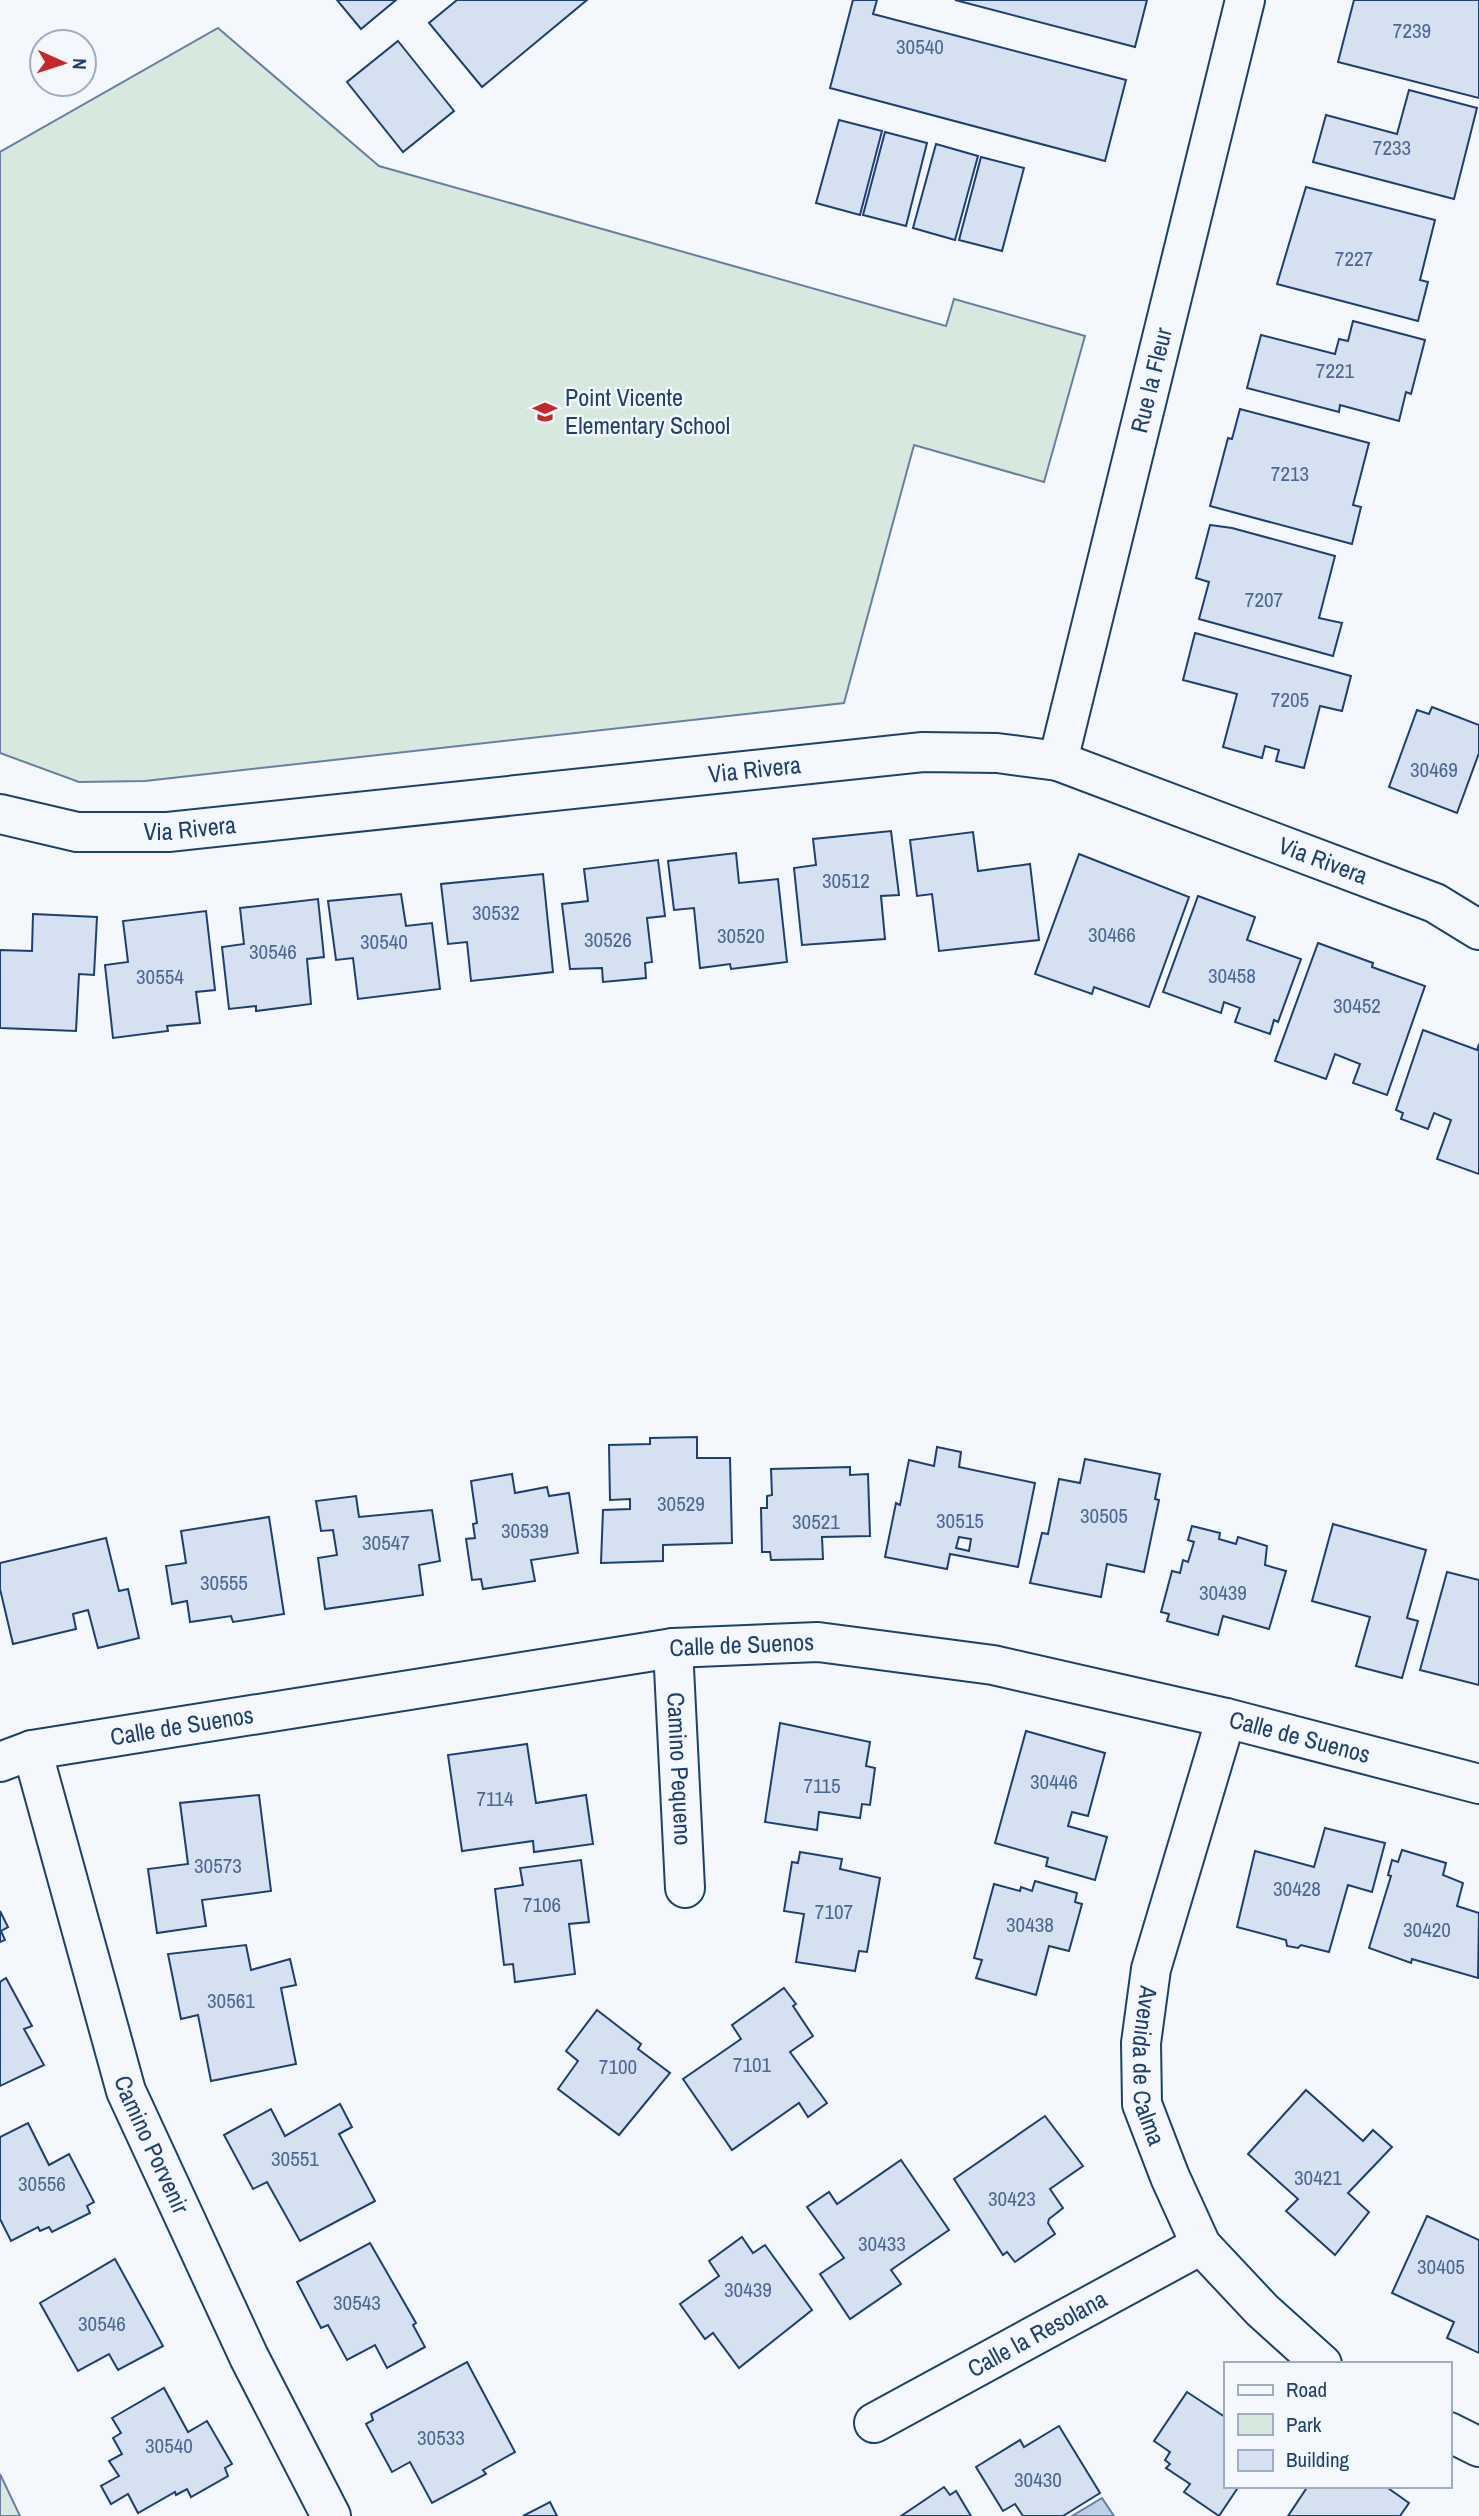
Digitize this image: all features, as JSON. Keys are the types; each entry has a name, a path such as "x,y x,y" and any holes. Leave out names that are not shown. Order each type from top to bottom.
{"street":[{"name":"Rue la Fleur","path":"1058,761 1245,0"},
{"name":"Via Rivera","path":"0,814 77,832 168,832 923,752 997,753 1058,761 1435,903 1479,930"},
{"name":"Calle de Suenos","path":"16,1756 673,1647 818,1642 993,1665 1226,1718 1479,1784"},
{"name":"Camino Pequeno","path":"673,1647 685,1888"},
{"name":"Avenida de Calma","path":"1226,1718 1151,1969 1142,2043 1142,2104 1170,2177 1201,2245 1262,2310 1320,2362"},
{"name":"Camino Porvenir","path":"16,1756 126,2091 249,2357 331,2516"},
{"name":"Calle la Resolana","path":"874,2423 1201,2245"},
{"path":"1451,2432 1479,2447"}],"green space":[{"name":"Point Vicente Elementary School","path":"218,28 379,166 946,326 954,299 1085,336 1044,482 914,445 844,703 145,781 79,782 0,753 0,152"},
{"path":"0,2474 20,2516 0,2516"}],"water":[{"path":"1102,2498 1114,2516 1072,2516"}],"building":[{"path":"337,0 396,0 361,29"},
{"path":"457,0 587,0 482,87 429,23"},
{"path":"853,0 877,0 873,14 1126,80 1105,161 830,88"},
{"path":"955,0 1147,0 1135,47"},
{"path":"1354,0 1479,0 1479,98 1338,62"},
{"path":"398,41 454,111 403,152 347,82"},
{"path":"1409,90 1477,108 1454,199 1313,162 1326,115 1397,134"},
{"path":"839,120 882,131 860,215 816,203"},
{"path":"885,132 927,143 906,226 863,215"},
{"path":"936,144 978,156 955,240 913,228"},
{"path":"981,157 1024,168 1002,251 959,240"},
{"path":"1306,187 1435,220 1420,280 1428,282 1418,321 1277,284"},
{"path":"1353,321 1425,340 1411,394 1406,392 1399,421 1340,405 1339,412 1247,388 1261,335 1335,354 1339,339 1348,341"},
{"path":"1240,409 1369,443 1353,505 1361,507 1352,544 1210,506 1228,438 1232,439"},
{"path":"1210,525 1232,528 1335,556 1319,618 1342,623 1333,656 1199,619 1209,582 1196,578"},
{"path":"1195,633 1351,676 1342,711 1320,706 1304,768 1276,761 1279,750 1265,746 1262,758 1223,747 1237,694 1183,680"},
{"path":"1432,707 1479,725 1479,753 1457,813 1389,787 1417,710 1429,714"},
{"path":"891,831 899,895 881,896 885,939 802,945 794,868 816,865 813,839"},
{"path":"973,832 978,871 1030,864 1039,940 939,951 932,894 917,896 910,840"},
{"path":"736,853 739,883 778,879 787,962 731,969 730,964 700,968 694,908 674,910 668,861"},
{"path":"1079,854 1189,897 1149,1007 1094,987 1092,994 1035,974"},
{"path":"658,860 665,916 647,918 652,962 645,963 646,978 603,982 602,968 570,969 562,904 588,901 584,869"},
{"path":"543,874 553,972 471,981 467,942 448,944 441,884"},
{"path":"401,894 406,926 432,923 440,989 358,999 353,958 336,960 328,901"},
{"path":"1198,896 1255,917 1247,940 1301,959 1278,1022 1274,1020 1270,1034 1235,1022 1240,1008 1224,1002 1221,1013 1163,992"},
{"path":"318,899 324,957 307,959 311,1004 256,1011 256,1006 229,1009 222,947 244,944 240,908"},
{"path":"206,911 215,990 196,992 200,1023 167,1026 168,1031 113,1038 105,965 128,962 123,921"},
{"path":"33,914 97,917 94,975 79,974 76,1031 0,1028 0,950 32,951"},
{"path":"1318,943 1373,963 1372,967 1425,986 1387,1095 1353,1083 1360,1064 1335,1054 1326,1079 1275,1061"},
{"path":"1423,1030 1477,1050 1479,1044 1479,1174 1437,1159 1451,1120 1434,1113 1428,1129 1401,1119 1403,1113 1396,1110"},
{"path":"697,1437 697,1458 730,1458 732,1543 663,1545 663,1561 601,1563 603,1510 630,1509 630,1499 610,1500 609,1445 650,1444 650,1438"},
{"path":"937,1447 961,1452 959,1467 1035,1483 1018,1567 950,1554 947,1569 885,1557 896,1503 900,1505 909,1460 934,1466","holes":["959,1537 971,1539 969,1551 956,1548"]},
{"path":"1085,1459 1160,1474 1155,1499 1159,1500 1144,1572 1107,1564 1101,1597 1030,1583 1042,1533 1048,1534 1059,1479 1080,1483"},
{"path":"850,1467 850,1475 868,1474 870,1536 822,1537 823,1559 771,1560 770,1552 762,1552 761,1508 767,1508 767,1496 772,1495 771,1469"},
{"path":"512,1474 515,1493 547,1487 549,1496 569,1493 578,1553 531,1560 535,1581 483,1589 481,1579 472,1580 466,1539 475,1538 473,1524 477,1523 471,1481"},
{"path":"356,1496 359,1517 432,1510 440,1561 419,1565 423,1595 325,1609 318,1558 337,1555 333,1530 321,1531 316,1501"},
{"path":"269,1517 284,1614 233,1622 231,1616 190,1622 187,1601 172,1604 166,1566 186,1563 181,1531"},
{"path":"1333,1524 1426,1550 1407,1618 1418,1621 1402,1678 1356,1666 1370,1617 1312,1601"},
{"path":"1192,1526 1220,1533 1219,1539 1236,1544 1238,1537 1267,1546 1265,1565 1286,1571 1269,1629 1223,1616 1218,1635 1167,1621 1169,1614 1161,1612 1172,1571 1180,1573 1183,1560 1188,1562 1194,1542 1188,1540"},
{"path":"106,1538 119,1591 128,1589 139,1638 98,1648 88,1610 73,1614 76,1629 13,1644 0,1589 0,1563"},
{"path":"1447,1572 1479,1580 1479,1685 1420,1670"},
{"path":"780,1723 870,1742 866,1766 875,1768 870,1805 862,1804 860,1818 819,1812 817,1830 765,1822"},
{"path":"1026,1731 1105,1753 1088,1816 1072,1812 1068,1826 1107,1837 1095,1880 1046,1866 1048,1858 995,1843"},
{"path":"527,1744 536,1803 586,1795 593,1844 534,1852 533,1841 462,1851 448,1755"},
{"path":"259,1795 271,1891 202,1900 206,1926 157,1933 148,1869 188,1864 180,1803"},
{"path":"1325,1828 1385,1843 1372,1892 1348,1885 1329,1952 1301,1945 1298,1948 1287,1946 1286,1940 1237,1927 1255,1851 1314,1867"},
{"path":"1402,1850 1446,1863 1443,1875 1463,1883 1457,1906 1479,1913 1478,1978 1412,1959 1411,1963 1369,1948 1391,1876 1388,1875 1392,1860 1398,1862"},
{"path":"800,1852 842,1859 840,1869 880,1878 867,1952 859,1951 855,1971 796,1962 804,1914 784,1911 792,1862 798,1863"},
{"path":"581,1860 589,1922 569,1924 575,1974 515,1982 513,1964 504,1965 495,1889 523,1885 520,1868"},
{"path":"1035,1881 1077,1893 1075,1902 1082,1904 1069,1951 1049,1946 1036,1995 976,1978 982,1960 974,1958 994,1884 1020,1891 1021,1887 1032,1891"},
{"path":"0,1911 8,1927 1,1931 5,1940 0,1942"},
{"path":"246,1945 251,1970 290,1959 296,1985 281,1988 296,2064 211,2081 198,2015 181,2019 168,1954"},
{"path":"6,1978 32,2026 24,2029 44,2065 0,2086 0,1982"},
{"path":"784,1988 813,2036 790,2052 827,2103 808,2117 799,2103 732,2150 683,2079 741,2039 732,2025"},
{"path":"597,2010 641,2044 638,2049 670,2073 619,2135 558,2089 578,2061 566,2051"},
{"path":"1306,2090 1363,2141 1373,2130 1392,2147 1348,2193 1369,2212 1335,2255 1286,2211 1298,2199 1248,2154"},
{"path":"340,2104 352,2127 339,2134 375,2201 300,2241 267,2182 253,2189 224,2135 271,2109 285,2136"},
{"path":"1045,2116 1083,2166 1050,2189 1063,2208 1049,2219 1048,2223 1055,2234 1015,2262 1007,2252 1003,2255 954,2179"},
{"path":"28,2123 49,2165 69,2154 94,2202 87,2206 90,2213 52,2232 49,2227 40,2231 38,2227 11,2241 0,2219 0,2137"},
{"path":"901,2160 949,2230 891,2270 901,2284 850,2319 820,2274 844,2258 807,2207 829,2192 837,2204"},
{"path":"1427,2216 1479,2240 1479,2353 1447,2338 1454,2322 1392,2293"},
{"path":"742,2237 753,2253 765,2245 812,2310 739,2368 713,2333 705,2339 680,2304 719,2276 709,2261"},
{"path":"370,2243 416,2323 413,2325 425,2347 387,2368 375,2345 347,2360 328,2325 321,2328 297,2282"},
{"path":"115,2259 163,2346 118,2370 109,2354 78,2371 40,2303"},
{"path":"467,2362 515,2452 483,2470 486,2474 432,2503 410,2462 392,2472 366,2424 373,2420 371,2414"},
{"path":"164,2388 188,2432 207,2421 232,2464 225,2468 228,2476 191,2497 187,2489 176,2495 175,2492 138,2513 128,2494 111,2504 101,2486 119,2476 109,2461 122,2454 113,2438 121,2433 112,2418"},
{"path":"1187,2392 1224,2416 1224,2488 1238,2488 1219,2516 1184,2492 1190,2484 1166,2468 1170,2464 1165,2460 1170,2452 1154,2441"},
{"path":"1059,2426 1100,2493 1063,2516 1023,2516 1015,2504 1003,2511 976,2467 1020,2440 1024,2447"},
{"path":"944,2487 950,2495 956,2491 971,2516 901,2516"},
{"path":"1307,2488 1388,2488 1409,2503 1400,2516 1288,2516"},
{"path":"550,2502 557,2516 523,2516"}],"place":[{"name":"Point Vicente Elementary School","path":"545,412"}]}
